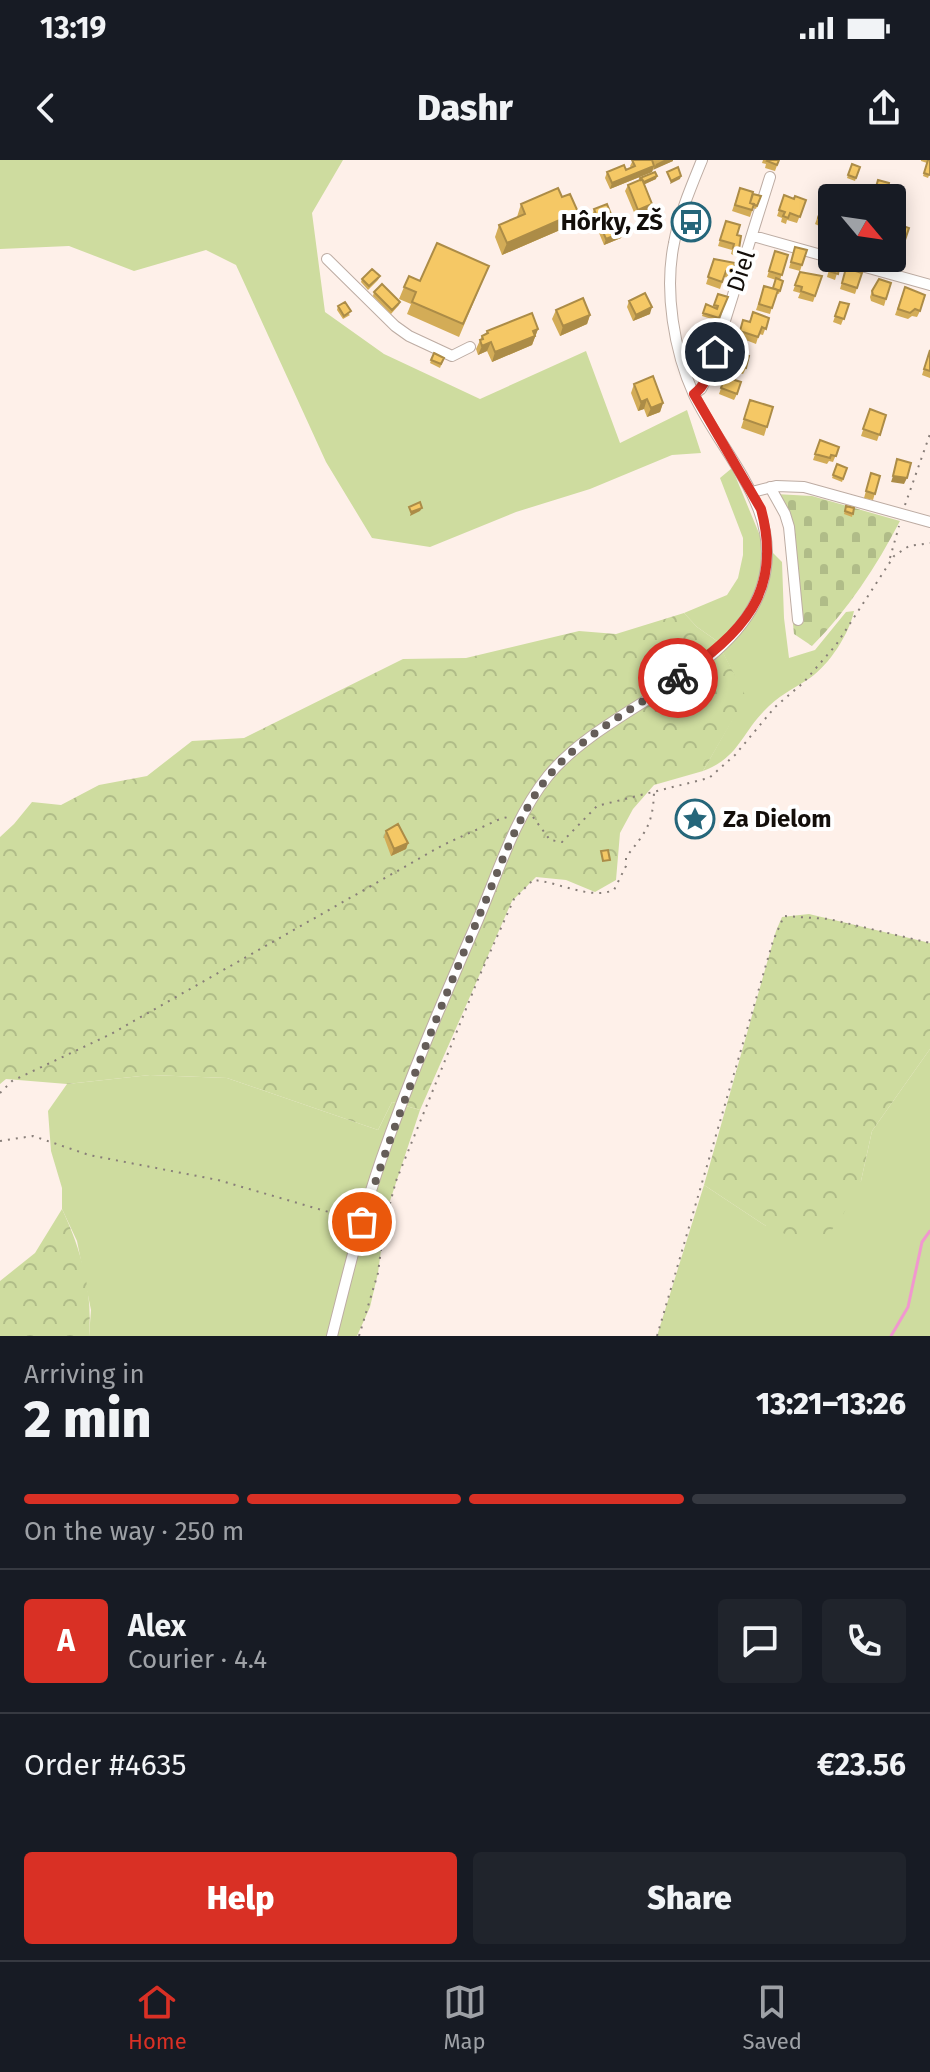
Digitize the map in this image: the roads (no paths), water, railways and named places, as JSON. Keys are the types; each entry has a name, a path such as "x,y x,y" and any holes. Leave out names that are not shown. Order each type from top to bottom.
{"street":[{"path":"332,1336 381,1160 445,996 523,814 564,759 617,718 719,649 736,631 758,597 767,565 766,528 752,492 694,394 677,339 670,272 674,242 702,160"},
{"name":"Diel","path":"694,394 707,378 770,177"},
{"name":"Diel","path":"753,236 818,254"},
{"path":"327,259 409,336 452,356 470,347"},
{"name":"Diel","path":"883,272 930,285"},
{"path":"752,492 770,487 804,487 930,522"},
{"path":"770,487 789,527 798,620"}],"waterway":[{"path":"891,1336 908,1307 922,1242 930,1231"}],"place":[{"name":"Hôrky, ZŠ","path":"691,222"},
{"name":"Za Dielom","path":"695,819"}]}
